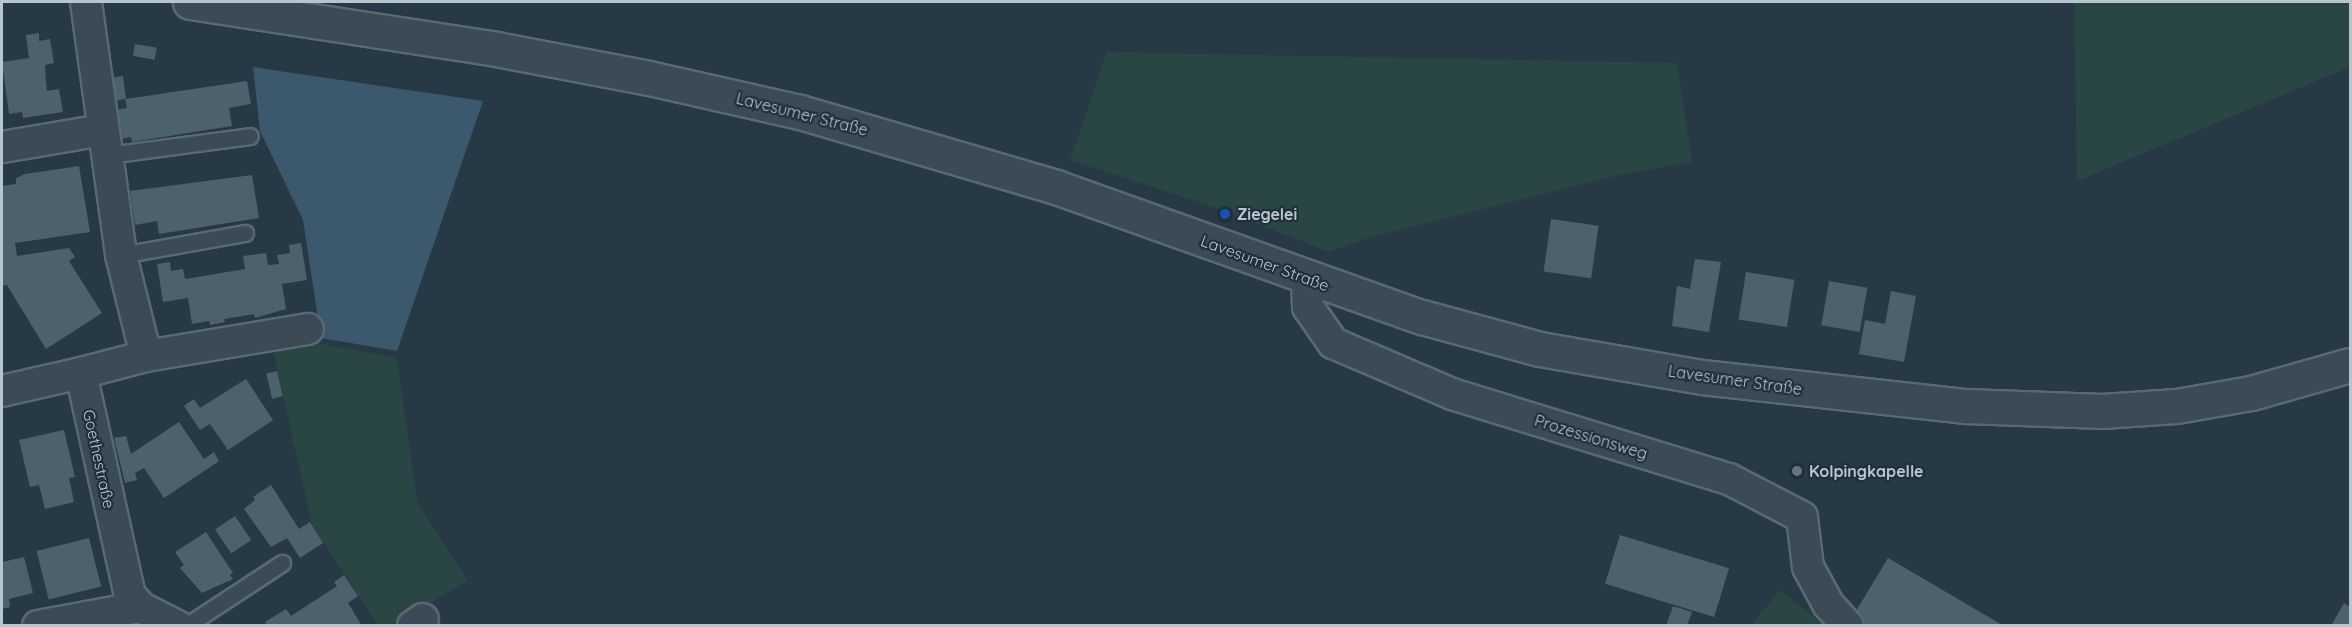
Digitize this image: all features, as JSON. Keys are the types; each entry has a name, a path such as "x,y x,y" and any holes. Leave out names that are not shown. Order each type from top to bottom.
{"street":[{"path":"86,2 121,255 146,356"},
{"name":"Lavesumer Straße","path":"190,2 496,49 756,101 850,125 1056,187 1422,317 1540,348 1702,377 1944,404 2102,411 2175,406 2251,393 2350,365"},
{"path":"2,147 105,143"},
{"name":"Prozessionsweg","path":"1307,278 1308,307 1333,343 1342,348 1452,394 1729,479 1802,517 1808,567 1828,604 1848,626"},
{"path":"2,391 146,356 308,329"},
{"name":"Goethestraße","path":"81,373 130,596 140,607"},
{"path":"38,626 140,607 177,626"}],"lane":[{"path":"105,143 250,136"},
{"path":"121,255 245,233"},
{"path":"186,626 282,563"}],"green space":[{"path":"2074,2 2350,2 2350,67 2077,181"},
{"path":"1107,52 1677,63 1692,162 1624,174 1368,238 1329,252 1223,210 1070,160"},
{"path":"317,343 397,358 417,502 468,581 390,625 378,625 312,525 273,350"},
{"path":"1780,590 1824,625 1751,625"}],"water":[{"path":"253,67 483,101 397,351 321,338 303,220 260,131"}],"building":[{"path":"39,33 39,41 50,39 54,63 45,65 47,91 59,89 63,112 23,118 22,112 9,114 2,62 29,58 26,35"},
{"path":"135,44 157,48 155,60 133,56"},
{"path":"123,76 126,99 247,81 251,104 229,108 232,126 132,142 131,137 121,139 116,110 127,108 125,99 115,101 111,78"},
{"path":"79,166 90,232 15,243 17,256 69,248 75,257 69,261 102,313 46,349 7,285 2,286 2,186 16,184 16,178 25,174"},
{"path":"252,175 259,218 159,234 157,221 135,225 130,191"},
{"path":"1551,219 1599,226 1591,278 1544,271"},
{"path":"301,243 307,280 282,284 286,309 255,318 254,314 224,319 225,322 210,325 209,321 192,324 188,298 163,302 157,264 170,262 171,271 183,269 185,279 245,269 243,256 266,253 268,265 279,264 277,255 290,253 289,245"},
{"path":"1695,259 1721,262 1709,332 1672,326 1677,286 1690,289"},
{"path":"1746,272 1794,280 1787,327 1738,319"},
{"path":"1829,281 1867,288 1860,332 1821,325"},
{"path":"1891,291 1916,296 1904,362 1859,354 1865,320 1885,324"},
{"path":"277,371 283,396 272,399 266,373"},
{"path":"246,379 273,420 228,450 210,424 200,430 184,406 194,399 200,408"},
{"path":"179,422 204,459 214,452 219,461 164,498 144,468 135,473 137,480 125,483 114,438 126,436 131,454"},
{"path":"64,430 75,477 69,478 74,502 45,509 39,485 30,487 19,440"},
{"path":"271,485 299,529 310,522 323,543 300,558 287,538 271,547 244,509 255,500 253,497"},
{"path":"235,516 251,540 231,553 215,529"},
{"path":"206,532 233,573 230,575 233,579 202,593 180,568 184,565 175,552"},
{"path":"1620,535 1729,568 1714,617 1605,584"},
{"path":"89,538 101,587 49,600 37,551"},
{"path":"24,557 33,593 9,599 10,607 2,609 2,562"},
{"path":"1888,558 2004,626 1869,626 1853,616"},
{"path":"344,575 358,596 348,603 362,626 267,626 265,622 286,609 291,616 337,586 334,582"},
{"path":"2344,603 2350,607 2350,626 2331,626"},
{"path":"1673,606 1692,612 1687,626 1666,626"}],"place":[{"name":"Ziegelei","path":"1225,214"},
{"name":"Kolpingkapelle","path":"1797,471"}]}
